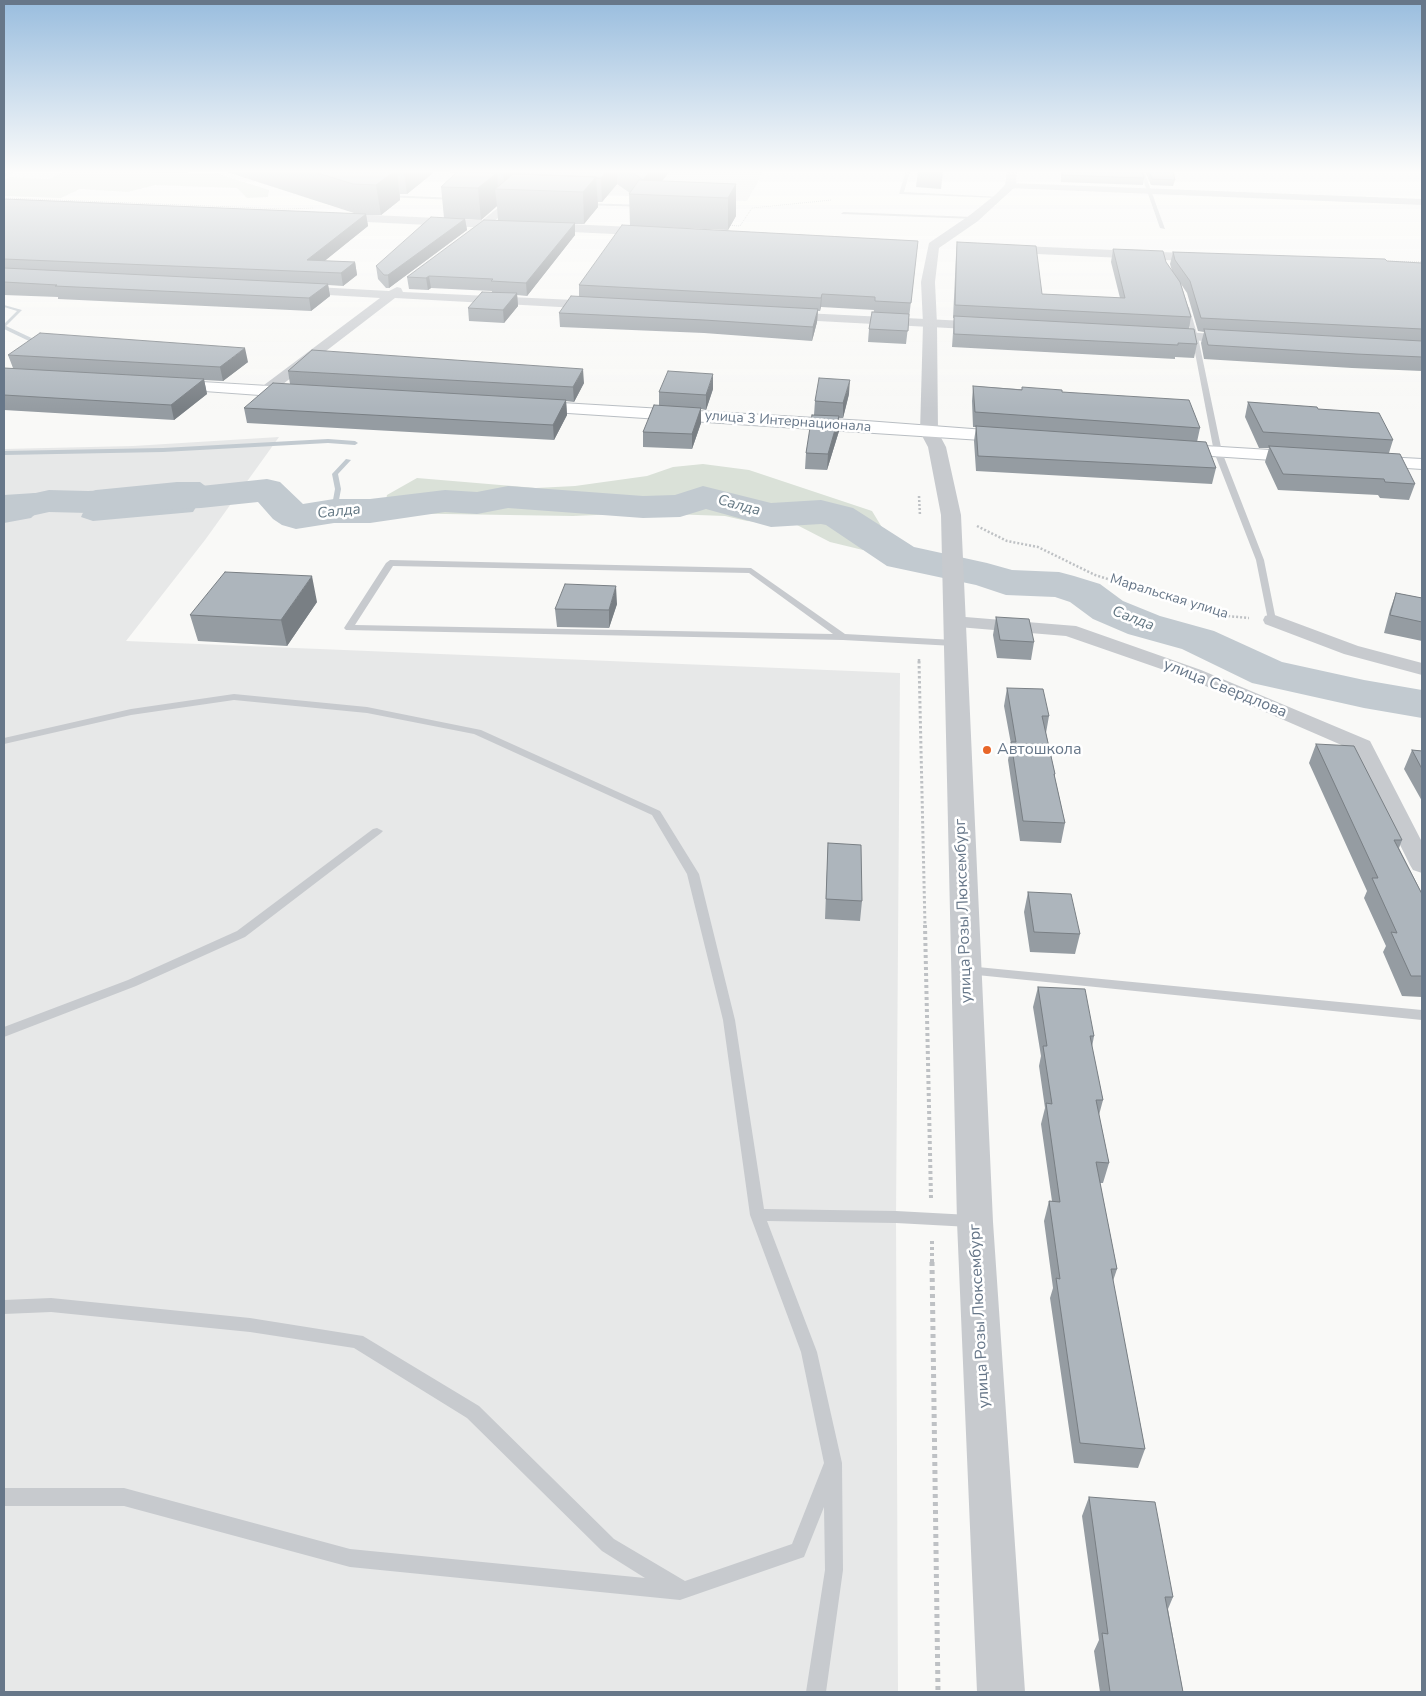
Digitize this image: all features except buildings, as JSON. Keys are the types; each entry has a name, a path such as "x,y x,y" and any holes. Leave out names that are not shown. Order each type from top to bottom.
{"main road":[{"path":"148,384 314,394"},
{"name":"улица 3 Интернационала","path":"510,405 1025,438"},
{"path":"1160,448 1315,458"},
{"path":"1344,459 1422,464"}],"street":[{"name":"улица Розы Люксембург","path":"928,250 930,324 928,432 937,447 951,515 974,1222 1001,1692"},
{"path":"1014,250 1164,260 1223,259"},
{"path":"265,391 408,282"},
{"path":"283,289 610,306"},
{"path":"769,315 999,327"},
{"path":"1156,335 1245,339"},
{"path":"1272,620 1351,650 1422,670"},
{"name":"улица Свердлова","path":"954,632 1069,630 1194,674 1362,746 1422,865"}],"lane":[{"path":"1184,303 1195,336 1218,452 1260,560 1272,620"},
{"path":"843,637 751,571 390,563 350,628 843,637 918,641 954,632"},
{"path":"4,741 131,712 234,697 367,710 477,732 656,813 693,874 729,1020 757,1215 809,1352 833,1463 834,1570 816,1692"},
{"path":"4,1032 132,983 241,934 377,831"},
{"path":"967,970 1422,1016"},
{"path":"757,1215 932,1219 974,1222"},
{"path":"4,1307 61,1306 250,1325 357,1341 472,1412 608,1545 684,1591"},
{"path":"4,1497 124,1497 350,1558 684,1591 798,1551 833,1463"}],"path":[{"name":"Маральская улица","path":"951,515 1007,541 1038,547 1095,575 1226,616 1272,620"},
{"path":"918,641 932,1219 938,1692"}],"shaded area":[{"path":"279,437 205,540 126,641 900,673 896,1217 898,1692 4,1692 4,449 133,446"},
{"path":"703,464 749,470 872,511 883,529 877,539 863,550 830,542 797,525 747,521 725,516 643,513 573,516 388,513 384,509 387,495 417,478 536,488 575,486 647,476 673,467"},
{"path":"177,482 200,482 208,488 193,512 93,521 81,517 88,502 84,494 96,490"},
{"path":"35,493 49,501 31,518 4,523 4,495"}],"waterway":[{"path":"4,306 20,310 4,326"},
{"path":"4,327 36,342 34,345"},
{"path":"4,453 163,450 328,441 355,443"},
{"path":"334,511 338,489 335,474 348,460"},
{"name":"Салда","path":"4,511 49,501 88,502 201,497 267,490 287,511 296,517 334,511 370,511 445,501 477,503 508,497 643,507 680,506 703,497 771,515 821,512 839,516 901,557 987,575 1006,582 1059,585 1085,593 1108,610 1144,625 1198,640 1268,673 1364,694 1422,704"}],"place":[{"name":"Автошкола","path":"987,750"}]}
